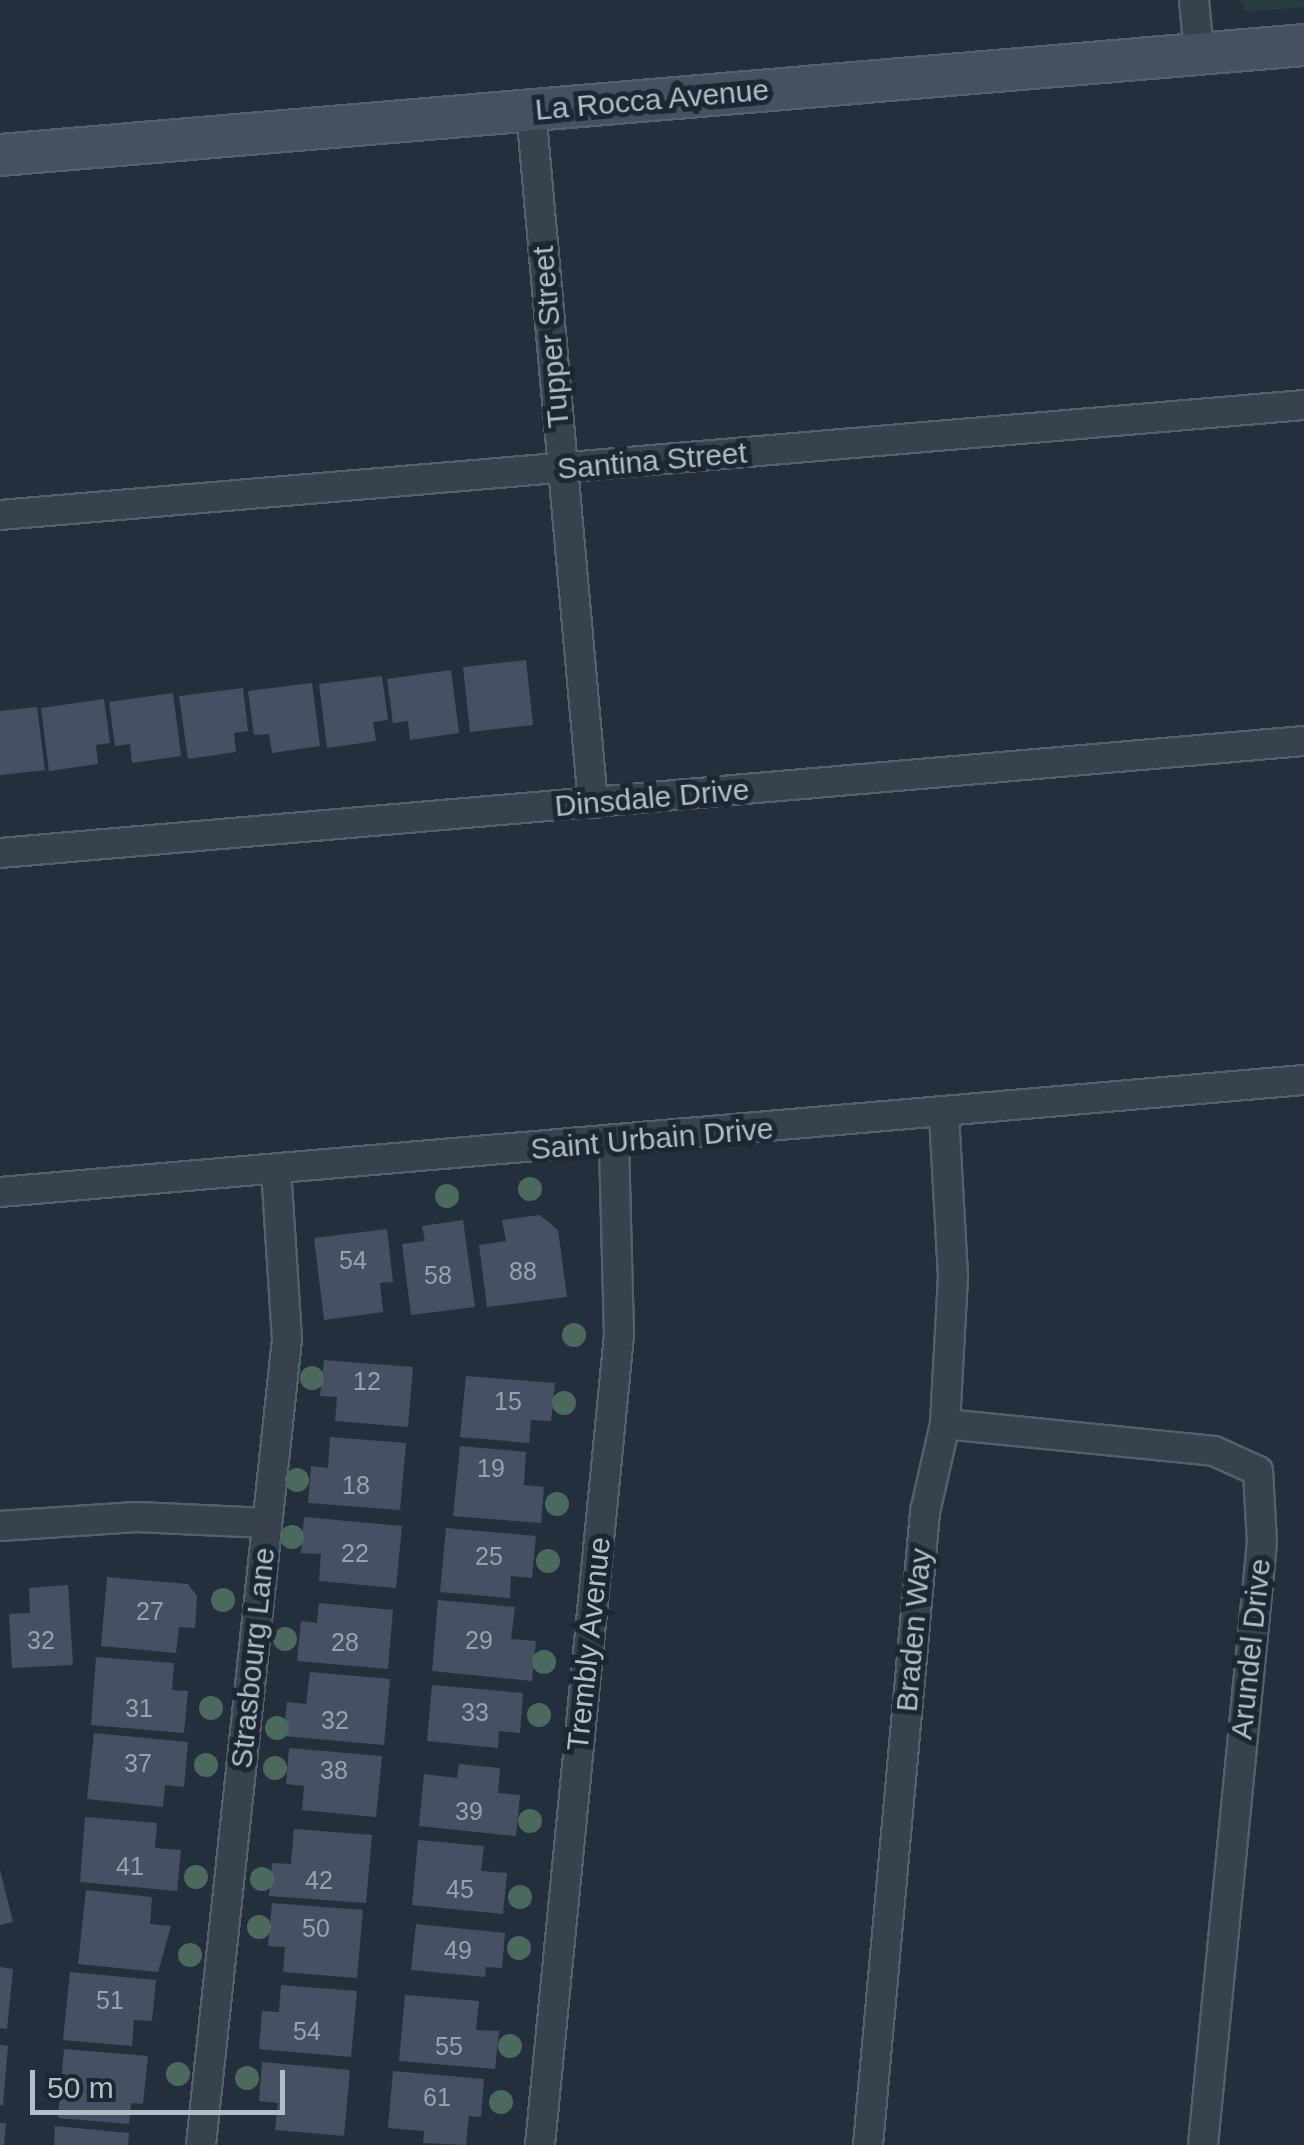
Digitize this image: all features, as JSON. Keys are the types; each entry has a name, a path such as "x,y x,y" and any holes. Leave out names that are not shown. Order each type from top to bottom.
{"street":[{"path":"1194,0 1198,53"},
{"name":"La Rocca Avenue","path":"0,156 1304,44"},
{"name":"Tupper Street","path":"531,110 593,803"},
{"name":"Santina Street","path":"0,515 1304,406"},
{"name":"Dinsdale Drive","path":"0,853 1304,741"},
{"name":"Saint Urbain Drive","path":"0,1192 944,1116 1304,1080"},
{"name":"Braden Way","path":"868,2145 925,1512 944,1424 954,1276 944,1116"},
{"name":"Trembly Avenue","path":"540,2145 618,1335 614,1142"},
{"name":"Strasbourg Lane","path":"202,2145 288,1309 276,1171"},
{"name":"Arundel Drive","path":"944,1424 1214,1451 1258,1471 1262,1542 1203,2145"},
{"path":"0,1526 137,1516 267,1523"}],"green space":[{"path":"1239,0 1304,0 1304,7 1247,12"}],"building":[{"path":"526,660 533,725 470,732 463,667"},
{"path":"451,670 459,733 410,740 408,721 393,723 387,679"},
{"path":"382,676 388,720 373,722 376,741 327,748 319,684"},
{"path":"312,683 320,746 272,753 269,734 254,735 248,691"},
{"path":"243,688 248,731 234,733 236,752 188,759 179,696"},
{"path":"173,693 181,756 132,763 130,744 115,746 109,702"},
{"path":"104,699 110,743 96,745 98,764 49,771 41,708"},
{"path":"37,707 45,770 0,775 0,711"},
{"path":"540,1215 558,1230 567,1297 487,1307 479,1245 506,1241 502,1220"},
{"path":"463,1220 475,1307 411,1315 402,1244 425,1241 422,1226"},
{"path":"387,1229 393,1282 380,1283 383,1312 324,1320 314,1238"},
{"path":"324,1360 413,1367 408,1427 335,1421 337,1397 320,1396"},
{"path":"466,1376 555,1383 551,1421 531,1420 529,1443 460,1437"},
{"path":"330,1437 406,1443 400,1510 308,1503 311,1466 328,1468"},
{"path":"460,1446 526,1452 524,1485 544,1487 541,1523 453,1516"},
{"path":"304,1517 402,1526 396,1588 319,1581 321,1554 301,1553"},
{"path":"446,1528 536,1536 532,1578 511,1576 510,1598 440,1592"},
{"path":"107,1577 188,1584 197,1596 195,1628 179,1627 176,1653 101,1646"},
{"path":"68,1585 73,1665 12,1668 9,1614 30,1613 29,1588"},
{"path":"438,1600 515,1607 511,1639 536,1641 532,1681 432,1671"},
{"path":"319,1603 393,1610 388,1669 297,1661 301,1621 317,1623"},
{"path":"96,1657 174,1663 172,1690 188,1691 184,1733 91,1725"},
{"path":"310,1672 390,1679 384,1745 283,1736 287,1702 306,1704"},
{"path":"432,1685 523,1693 520,1733 499,1731 498,1748 427,1741"},
{"path":"94,1733 188,1742 184,1787 165,1785 163,1807 87,1799"},
{"path":"289,1748 382,1756 376,1817 302,1810 304,1786 286,1784"},
{"path":"459,1764 500,1768 498,1793 520,1795 516,1836 419,1826 424,1774 457,1778"},
{"path":"85,1817 157,1823 155,1848 181,1850 177,1891 80,1882"},
{"path":"294,1829 372,1835 366,1903 269,1896 272,1863 291,1864"},
{"path":"418,1840 484,1846 481,1871 507,1873 503,1914 412,1905"},
{"path":"0,1870 13,1922 0,1925"},
{"path":"86,1890 152,1897 150,1924 171,1926 158,1972 78,1964"},
{"path":"272,1903 363,1910 357,1978 283,1972 285,1947 268,1946"},
{"path":"416,1924 505,1933 502,1968 486,1967 485,1977 411,1970"},
{"path":"0,1967 13,1969 7,2029 0,2028"},
{"path":"70,1972 156,1980 152,2021 134,2020 132,2046 63,2040"},
{"path":"281,1985 357,1991 351,2057 259,2049 262,2011 279,2012"},
{"path":"405,1995 479,2001 476,2030 499,2031 495,2069 399,2061"},
{"path":"0,2045 8,2046 3,2105 0,2105"},
{"path":"64,2049 148,2056 143,2104 131,2103 129,2124 58,2118"},
{"path":"262,2062 350,2070 344,2136 275,2130 278,2103 259,2101"},
{"path":"393,2071 484,2079 481,2117 469,2116 466,2145 423,2143 424,2131 388,2128"},
{"path":"0,2123 6,2123 4,2145 0,2145"},
{"path":"55,2126 129,2133 128,2145 54,2145"}]}
